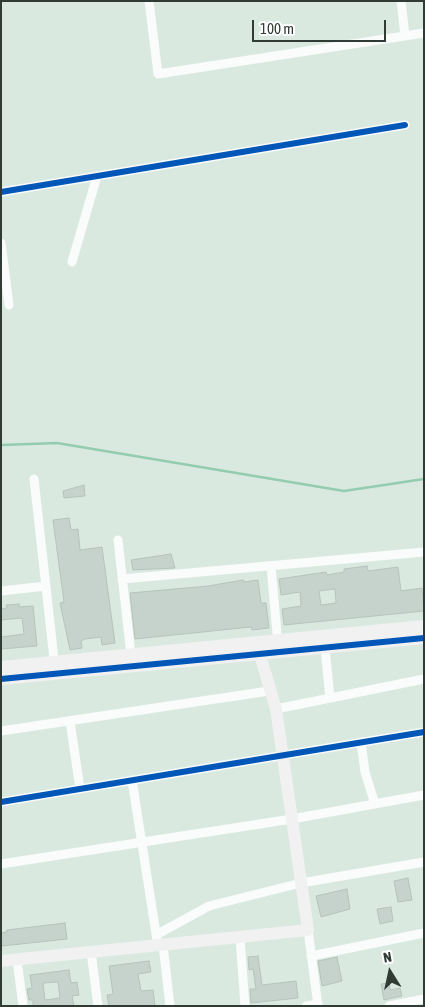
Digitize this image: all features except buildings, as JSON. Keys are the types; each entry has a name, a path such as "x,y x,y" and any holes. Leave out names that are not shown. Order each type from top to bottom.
{"street":[{"path":"148,1 158,74 424,33"},
{"path":"401,1 405,36"},
{"path":"1,192 405,125"},
{"path":"72,262 97,176"},
{"path":"1,243 9,305"},
{"path":"34,479 55,668"},
{"path":"118,540 131,655"},
{"path":"122,579 424,552"},
{"path":"271,566 278,646"},
{"path":"1,591 46,586"},
{"path":"1,679 131,655 278,646 424,626"},
{"path":"1,667 55,668 260,654 278,646 326,648 424,638"},
{"path":"326,648 330,698"},
{"path":"260,654 269,691 276,709 318,1005 306,1006"},
{"path":"276,709 424,678"},
{"path":"1,731 269,691"},
{"path":"70,721 80,789"},
{"path":"1,802 424,732"},
{"path":"360,742 365,772 375,804"},
{"path":"132,780 170,1006"},
{"path":"1,864 292,820 424,795"},
{"path":"159,942 209,906 301,883 424,862"},
{"path":"1,961 91,952 159,942 240,938 308,930"},
{"path":"311,956 424,933"},
{"path":"240,938 245,1006"},
{"path":"91,952 98,1006"},
{"path":"17,960 23,1006"},
{"path":"389,1006 424,999"}],"waterway":[{"path":"1,445 57,443 344,491 424,479"}],"cycle path":[{"path":"1,192 405,125"},
{"path":"1,679 424,638"},
{"path":"1,802 424,732"}]}
